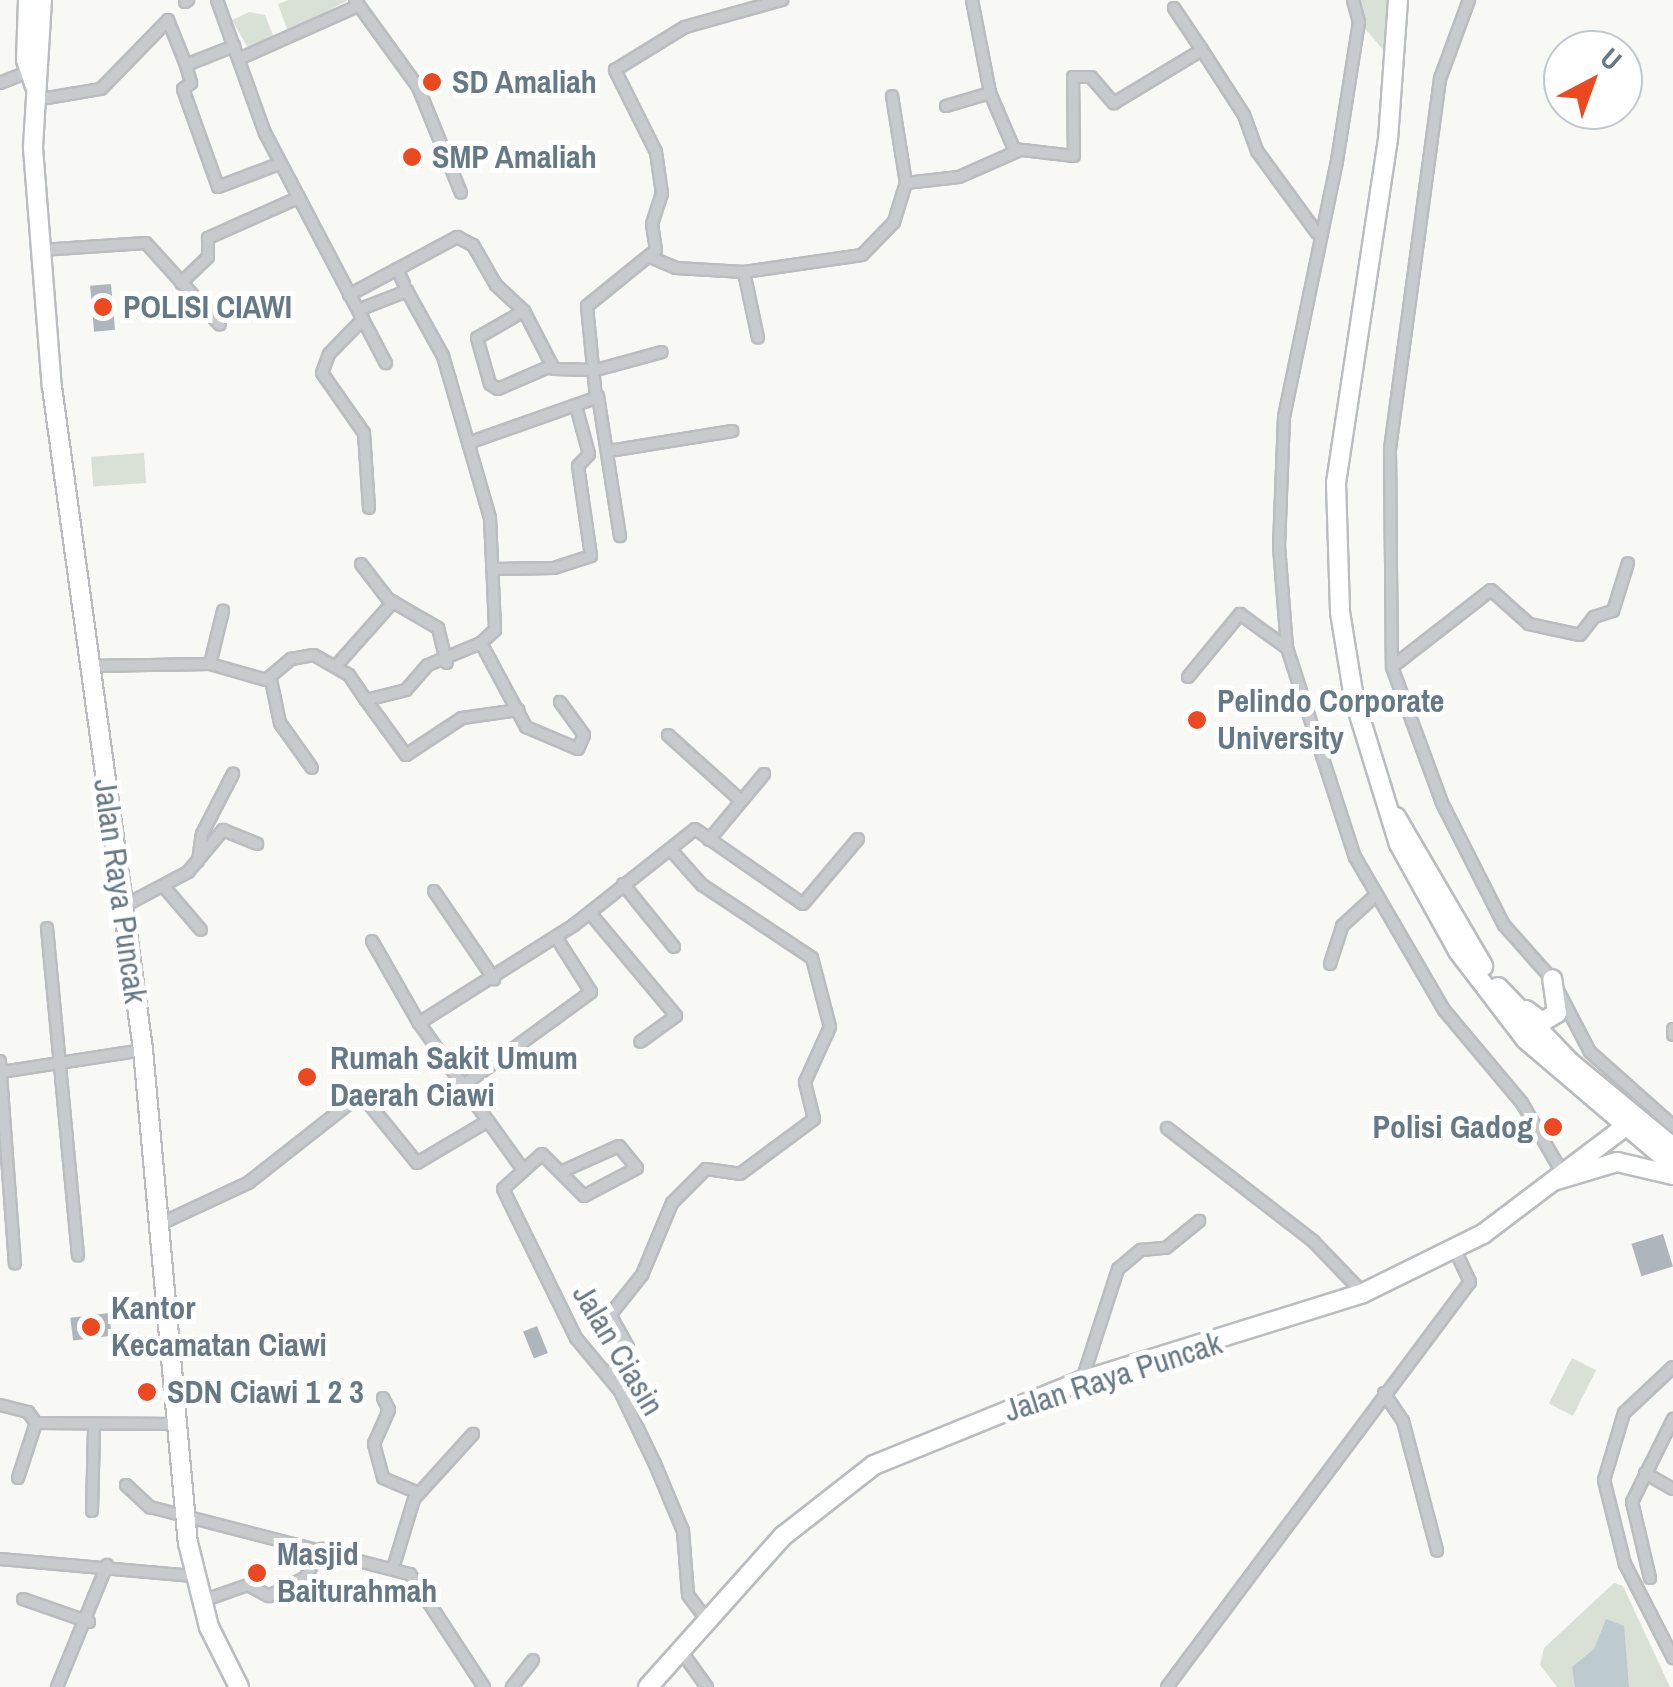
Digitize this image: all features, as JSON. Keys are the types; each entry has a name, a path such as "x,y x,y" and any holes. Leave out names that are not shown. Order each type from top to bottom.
{"highway":[{"path":"28,0 33,86"},
{"path":"33,86 43,60 42,0"},
{"path":"1398,0 1388,139 1338,454 1335,533 1354,698 1406,860 1458,951 1526,1040 1592,1102 1673,1147"},
{"name":"Jalan Raya Puncak","path":"33,86 40,250 87,666 144,1050 185,1518 200,1602 240,1687"},
{"path":"1395,816 1506,996 1629,1124 1673,1164"},
{"path":"1506,996 1548,1022 1558,1006 1552,978"},
{"path":"1592,1102 1598,1146"},
{"name":"Jalan Raya Puncak","path":"654,1681 783,1536 874,1466 1082,1381 1363,1293 1454,1247 1629,1124"},
{"path":"1559,1176 1617,1162 1673,1175"}],"street":[{"path":"217,0 279,164 386,363"},
{"path":"620,536 596,370 584,333 590,300 650,257 660,172 643,117 614,70 685,28 782,0"},
{"path":"972,0 990,94 1018,151"},
{"path":"1353,0 1359,22 1284,418 1279,546 1287,648 1355,857 1444,1010 1522,1104 1559,1176"},
{"path":"1469,0 1440,79 1391,439 1392,667 1469,858 1509,932 1552,978 1590,1052 1673,1126"},
{"path":"241,58 356,3 418,87 461,193"},
{"path":"1174,8 1244,115 1256,151 1317,234"},
{"path":"0,83 102,88 168,20 191,83 183,89 218,187 279,164"},
{"path":"186,65 234,46"},
{"path":"906,183 959,177 1018,151 1074,156 1074,77 1092,77 1114,103 1202,50"},
{"path":"946,106 990,94"},
{"path":"650,257 676,268 744,272 862,255 894,222 906,183 892,96"},
{"path":"181,282 208,257 208,238 298,198"},
{"path":"349,295 463,238 524,312 551,366"},
{"path":"40,250 134,239 220,325"},
{"path":"397,269 404,284"},
{"path":"744,272 758,338"},
{"path":"366,700 406,690 427,666 446,663 481,643 494,630 488,501 443,356 407,290 361,315 328,354 322,373 364,434 369,508"},
{"path":"524,312 477,338 490,384 498,390 551,366 596,370 662,352"},
{"path":"468,443 598,396"},
{"path":"492,569 554,568 591,556 578,466 589,454 576,406"},
{"path":"610,451 732,432"},
{"path":"1392,667 1491,590 1530,624 1580,635 1594,617 1613,610 1628,562"},
{"path":"362,564 393,602 438,628 446,663"},
{"path":"336,666 393,602"},
{"path":"210,664 223,611"},
{"path":"1188,677 1240,614 1287,648"},
{"path":"481,643 529,730 578,749 584,735 560,702"},
{"path":"271,680 301,655 336,666 406,755 462,718 518,710"},
{"path":"87,666 210,664 271,680"},
{"path":"271,680 280,723 312,768"},
{"path":"668,735 739,799"},
{"path":"198,864 202,834 233,774"},
{"path":"709,840 739,799 764,774"},
{"path":"419,1023 494,979 590,914 697,829 803,904 858,840"},
{"path":"122,907 166,888 198,864 223,830 257,844"},
{"path":"608,1376 628,1347 610,1315 642,1275 672,1203 706,1169 740,1174 814,1119 805,1082 830,1028 812,958 702,885 670,849"},
{"path":"624,884 674,947"},
{"path":"166,888 201,930"},
{"path":"434,891 494,979"},
{"path":"1330,964 1342,926 1376,895"},
{"path":"590,914 676,1016 640,1042"},
{"path":"47,928 66,1067 78,1256"},
{"path":"465,1084 591,992 556,937"},
{"path":"372,942 419,1023 521,1168 546,1154 563,1172 587,1196 637,1171 619,1146 563,1172"},
{"path":"1,1072 66,1067 144,1050"},
{"path":"0,1061 15,1263"},
{"path":"160,1224 248,1183 361,1094 418,1163 488,1121"},
{"path":"1168,1128 1325,1252 1363,1293"},
{"name":"Jalan Ciasin","path":"521,1168 503,1189 576,1338 608,1376 680,1524 688,1595 709,1623"},
{"path":"1082,1381 1118,1269 1141,1250 1166,1248 1199,1222"},
{"path":"1167,1687 1470,1282 1454,1247"},
{"path":"1673,1368 1620,1420 1604,1480 1625,1564 1673,1658"},
{"path":"1384,1393 1403,1421 1438,1552"},
{"path":"382,1398 389,1410 374,1444 383,1478 418,1493"},
{"path":"0,1405 28,1412 36,1422 94,1429 178,1424"},
{"path":"1650,1578 1631,1511 1673,1418"},
{"path":"18,1478 36,1422"},
{"path":"92,1510 94,1429"},
{"path":"394,1566 418,1493 472,1434"},
{"path":"1645,1473 1673,1489"},
{"path":"126,1485 142,1504 185,1518 394,1566 426,1589 484,1687"},
{"path":"200,1602 248,1584 269,1596 305,1578 322,1548"},
{"path":"0,1559 107,1565 194,1576"},
{"path":"57,1687 89,1622 107,1565"},
{"path":"23,1599 89,1622"},
{"path":"681,1651 707,1687"},
{"path":"512,1687 533,1660"}],"shaded area":[{"path":"289,0 348,0 288,32 278,4"},
{"path":"1352,0 1398,0 1395,63 1359,22"},
{"path":"249,12 265,15 274,38 249,50 232,20"},
{"path":"144,453 146,483 93,487 91,457"},
{"path":"1572,1358 1596,1370 1573,1416 1549,1403"},
{"path":"1614,1583 1623,1586 1670,1687 1557,1687 1540,1665 1544,1648"},
{"path":"1606,1619 1624,1626 1629,1687 1575,1687 1572,1667 1594,1649"}],"building":[{"name":"POLISI CIAWI","path":"111,284 115,330 94,332 90,286"},
{"path":"1663,1234 1673,1267 1641,1276 1631,1244"},
{"name":"Kantor Kecamatan Ciawi","path":"109,1313 112,1336 73,1341 70,1318"},
{"path":"537,1326 548,1353 534,1359 523,1332"}],"place":[{"name":"SD Amaliah","path":"432,82"},
{"name":"SMP Amaliah","path":"412,157"},
{"name":"POLISI CIAWI","path":"103,307"},
{"name":"Pelindo Corporate University","path":"1197,720"},
{"name":"Rumah Sakit Umum Daerah Ciawi","path":"307,1077"},
{"name":"Polisi Gadog","path":"1553,1127"},
{"name":"Kantor Kecamatan Ciawi","path":"91,1327"},
{"name":"SDN Ciawi 1 2 3","path":"147,1392"},
{"name":"Masjid Baiturahmah","path":"257,1573"}]}
